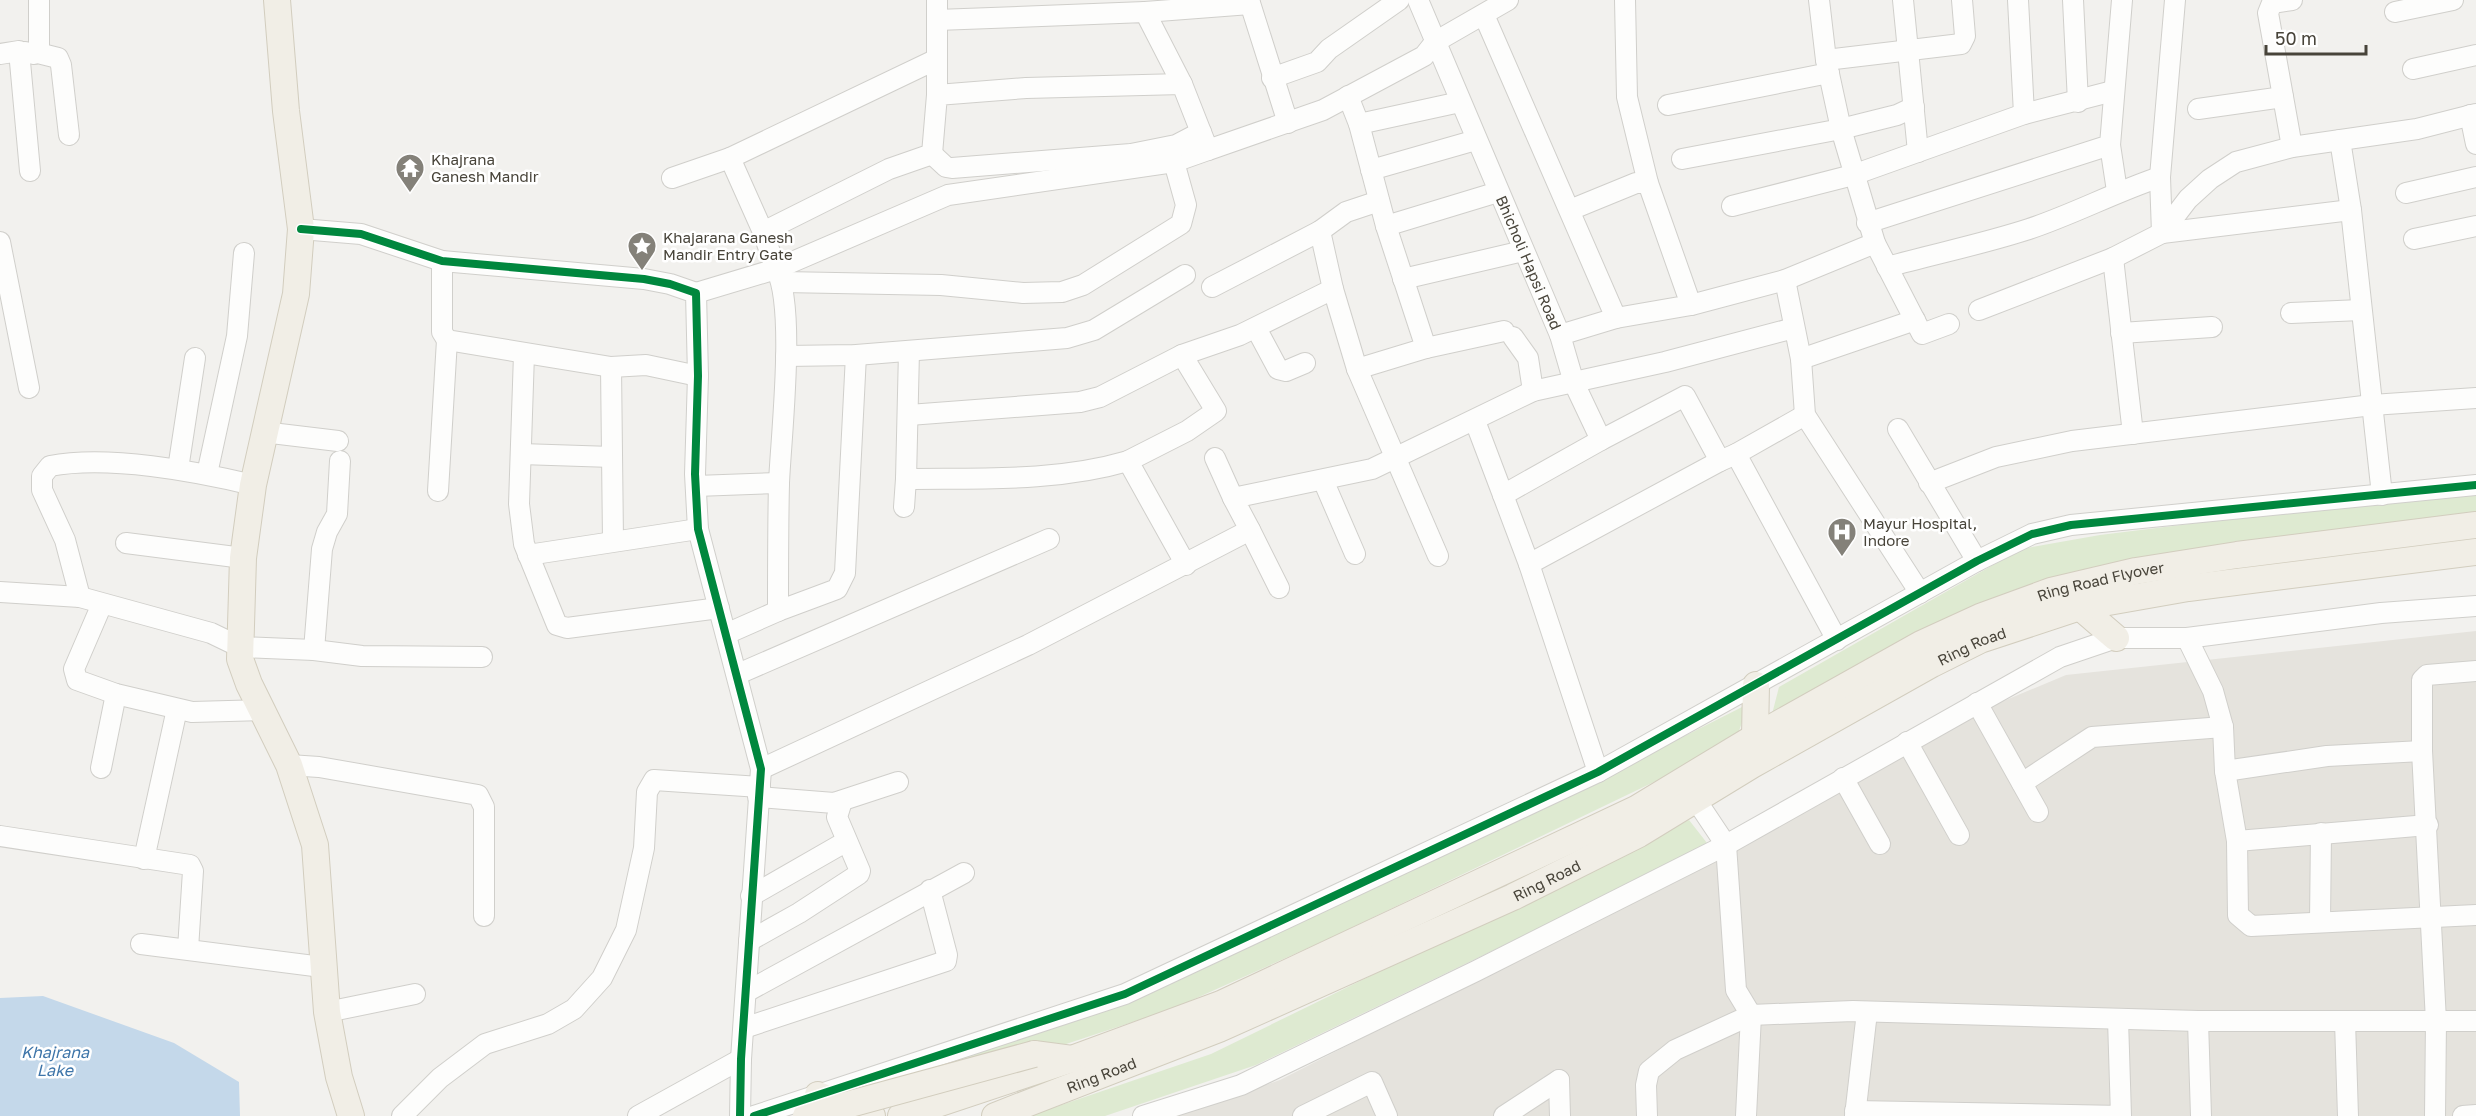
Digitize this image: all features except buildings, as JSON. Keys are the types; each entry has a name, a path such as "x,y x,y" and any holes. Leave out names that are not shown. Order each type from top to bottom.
{"main road":[{"path":"277,0 286,111 301,229 296,294 252,485 243,558 240,658 289,765 315,844 322,968 327,1012 339,1077 351,1116"},
{"name":"Ring Road Flyover","path":"1755,737 1921,644 1980,617 2051,591 2136,571 2476,525"},
{"name":"Ring Road Flyover","path":"2080,607 2188,588 2476,552"},
{"path":"2080,607 2116,638"},
{"name":"Ring Road","path":"995,1116 1219,1029 1513,897 1639,834 1932,664 1980,640 2080,607"},
{"path":"1755,737 1756,685"},
{"name":"Ring Road","path":"902,1116 1072,1059 1221,1004 1636,809 1755,737"},
{"name":"Ring Road","path":"812,1106 1034,1054 1072,1059"},
{"path":"812,1106 872,1116"}],"street":[{"path":"30,171 19,52 39,0"},
{"path":"932,154 937,95 937,0"},
{"path":"1272,78 1317,62 1329,49 1399,0"},
{"name":"Bhicholi Hapsi Road","path":"1418,0 1560,335 1574,383 1601,440"},
{"path":"932,154 946,167 952,168 1119,155 1205,141 1288,123 1323,110 1424,56 1435,42 1508,0"},
{"path":"1625,0 1627,96 1648,183 1691,305"},
{"path":"1819,0 1828,66 1841,129 1867,223 1875,243 1922,334 1949,324"},
{"path":"1903,0 1906,50 1918,152"},
{"path":"1668,105 1828,66 1906,50 1961,44 1965,36 1962,0"},
{"path":"2018,0 2024,114"},
{"path":"2073,0 2078,102"},
{"path":"2117,191 2110,145 2122,0"},
{"path":"2162,232 2160,177 2175,0"},
{"path":"2292,0 2272,3 2268,13 2292,147"},
{"path":"2395,12 2453,0"},
{"path":"937,20 1145,12 1250,2 1288,123"},
{"path":"1145,12 1182,84 1205,141"},
{"path":"1484,15 1616,318"},
{"path":"19,52 58,58 61,65 69,135"},
{"path":"2414,69 2476,56"},
{"path":"672,178 730,158 937,59"},
{"path":"937,95 1026,88 1182,84"},
{"path":"1732,206 1853,175 2024,114 2078,102 2113,91"},
{"path":"1348,96 1359,124 1402,279 1426,348"},
{"path":"2198,109 2283,97"},
{"path":"1359,124 1460,102"},
{"path":"1682,159 1841,129 1897,115 1914,107"},
{"path":"2162,232 2188,199 2235,162 2292,147 2417,129 2473,115 2476,144"},
{"path":"1371,170 1476,140"},
{"path":"2340,140 2351,210 2382,495"},
{"path":"301,229 361,234 442,261 644,279 696,293 779,276 948,195 1174,162 1205,141"},
{"path":"1867,223 2110,145"},
{"path":"763,232 889,169 932,154"},
{"path":"730,158 763,232 779,276 786,356 779,483 778,611"},
{"path":"779,276 941,285 1023,293 1062,292 1083,285 1181,224 1186,206 1174,162"},
{"path":"1887,267 2026,230 2070,215 2117,191 2160,177"},
{"path":"2406,193 2476,177"},
{"path":"1570,210 1636,183 1648,183"},
{"path":"1386,226 1498,192"},
{"path":"1212,287 1320,231 1346,212 1379,201"},
{"path":"1979,310 2113,258 2162,232 2351,210"},
{"path":"2414,239 2476,226"},
{"path":"1320,231 1333,289 1357,369 1394,460 1438,556"},
{"path":"0,242 29,388"},
{"path":"1560,335 1616,318 1691,305 1785,280 1875,243"},
{"path":"1402,279 1523,250"},
{"path":"207,474 237,336 244,253"},
{"path":"2113,258 2133,434"},
{"path":"438,490 447,340 442,332 442,261"},
{"path":"786,356 856,355 1067,338 1094,330 1185,275"},
{"path":"1785,280 1801,359 1805,415 1920,593"},
{"path":"909,415 1080,402 1101,398 1182,355 1256,328 1333,289"},
{"path":"696,293 698,529 738,674 760,784 741,1059 740,1116"},
{"path":"2291,313 2361,310"},
{"path":"1801,359 1914,320"},
{"path":"2121,333 2212,327"},
{"path":"1256,328 1278,369 1287,371 1305,363"},
{"path":"1233,498 1372,469 1533,391 1574,383 1794,328"},
{"path":"1357,369 1426,348 1509,334 1528,358 1533,391"},
{"path":"447,340 610,367 646,365 698,376"},
{"path":"904,507 909,415 909,351"},
{"path":"524,354 519,504 528,555 557,625 567,628 719,608"},
{"path":"726,634 837,589 845,573 856,355"},
{"path":"906,479 1048,477 1091,472 1128,460 1187,431 1216,411 1182,355"},
{"path":"178,469 195,358"},
{"path":"610,367 613,540"},
{"path":"1503,495 1685,396 1728,458 1836,640"},
{"path":"1929,483 1996,457 2072,441 2372,405 2476,398"},
{"path":"1529,564 1805,415"},
{"path":"1475,421 1529,564 1598,772"},
{"path":"1898,429 1977,561"},
{"path":"263,432 338,441"},
{"path":"521,454 612,457"},
{"path":"1215,458 1279,588"},
{"path":"1128,460 1186,565"},
{"path":"314,650 322,549 327,532 337,514 339,461"},
{"path":"80,597 65,540 42,490 44,471 50,466 73,462 178,469 252,485"},
{"path":"1323,480 1355,554"},
{"path":"696,486 779,483"},
{"path":"754,1116 812,1106 1125,994 1598,772 1977,561 2032,534 2071,525 2476,485"},
{"path":"528,555 613,540 698,529"},
{"path":"760,784 1250,530"},
{"path":"738,674 1049,539"},
{"path":"126,543 243,558"},
{"path":"0,592 80,597 211,633 240,647 314,650 362,656 482,657"},
{"path":"102,604 73,673 77,680 116,694 192,712 262,710"},
{"path":"1143,1116 1241,1084 1439,990 1726,845 2060,657 2116,638 2187,638 2381,613 2476,606"},
{"path":"2187,638 2213,691 2223,727 2225,771 2237,841 2237,911 2242,921 2251,926 2476,915"},
{"path":"2435,1116 2436,1021 2428,825 2422,751 2422,680 2427,675 2476,671"},
{"path":"101,768 116,694"},
{"path":"1977,703 2038,813"},
{"path":"144,859 177,709"},
{"path":"2022,783 2092,737 2223,727"},
{"path":"1907,742 1959,835"},
{"path":"2225,771 2327,756 2422,751"},
{"path":"289,765 330,769 478,795 484,807 484,916"},
{"path":"1843,778 1880,844"},
{"path":"402,1116 440,1078 485,1044 548,1024 566,1014 587,997 602,978 626,930 644,848 647,792 654,780 760,784 834,803 898,782"},
{"path":"1696,800 1726,845 1736,990 1751,1015 1746,1116"},
{"path":"749,941 799,913 859,874 860,871 837,817 842,801"},
{"path":"2237,841 2428,825"},
{"path":"2319,921 2321,833"},
{"path":"0,836 102,850 192,866 188,949"},
{"path":"751,896 840,845"},
{"path":"746,992 964,873"},
{"path":"744,1028 946,962 947,956 930,890"},
{"path":"141,944 322,968"},
{"path":"327,1012 415,994"},
{"path":"1867,1012 1855,1113 2121,1116 2118,1019"},
{"path":"1647,1116 1646,1084 1649,1071 1675,1050 1751,1015 1867,1012 2198,1021 2476,1022"},
{"path":"2198,1021 2201,1116"},
{"path":"2337,1116 2348,1116 2345,1021"},
{"path":"638,1116 741,1059"},
{"path":"1504,1116 1559,1080 1560,1116"},
{"path":"1303,1116 1372,1082 1387,1116"},
{"path":"2463,1116 2476,1115"}],"shaded area":[{"path":"2476,631 2476,1116 1177,1116 1280,1080 1673,879 1987,708 2066,675"}],"green space":[{"path":"2476,494 2476,524 2124,563 1770,722 1779,687 2021,549 2100,535 2327,507"},
{"path":"1748,704 1735,743 1328,939 1172,1009 1045,1051 863,1116 794,1116 831,1100 1128,1001 1580,789"},
{"path":"1689,820 1707,843 1560,918 1256,1065 1105,1116 1029,1116 1211,1054"}],"water":[{"name":"Khajrana Lake","path":"43,996 174,1043 239,1082 240,1116 0,1116 0,998"}],"cycle path":[{"path":"301,229 361,234 442,261 644,279 670,284 696,293 698,376 695,474 698,529 761,769 741,1059 740,1116"},
{"path":"754,1116 1125,994 1598,772 1977,561 2032,534 2071,525 2476,485"}],"place":[{"name":"Khajrana Ganesh Mandir","path":"410,194"},
{"name":"Khajarana Ganesh Mandir Entry Gate","path":"642,272"},
{"name":"Mayur Hospital, Indore","path":"1842,558"}]}
